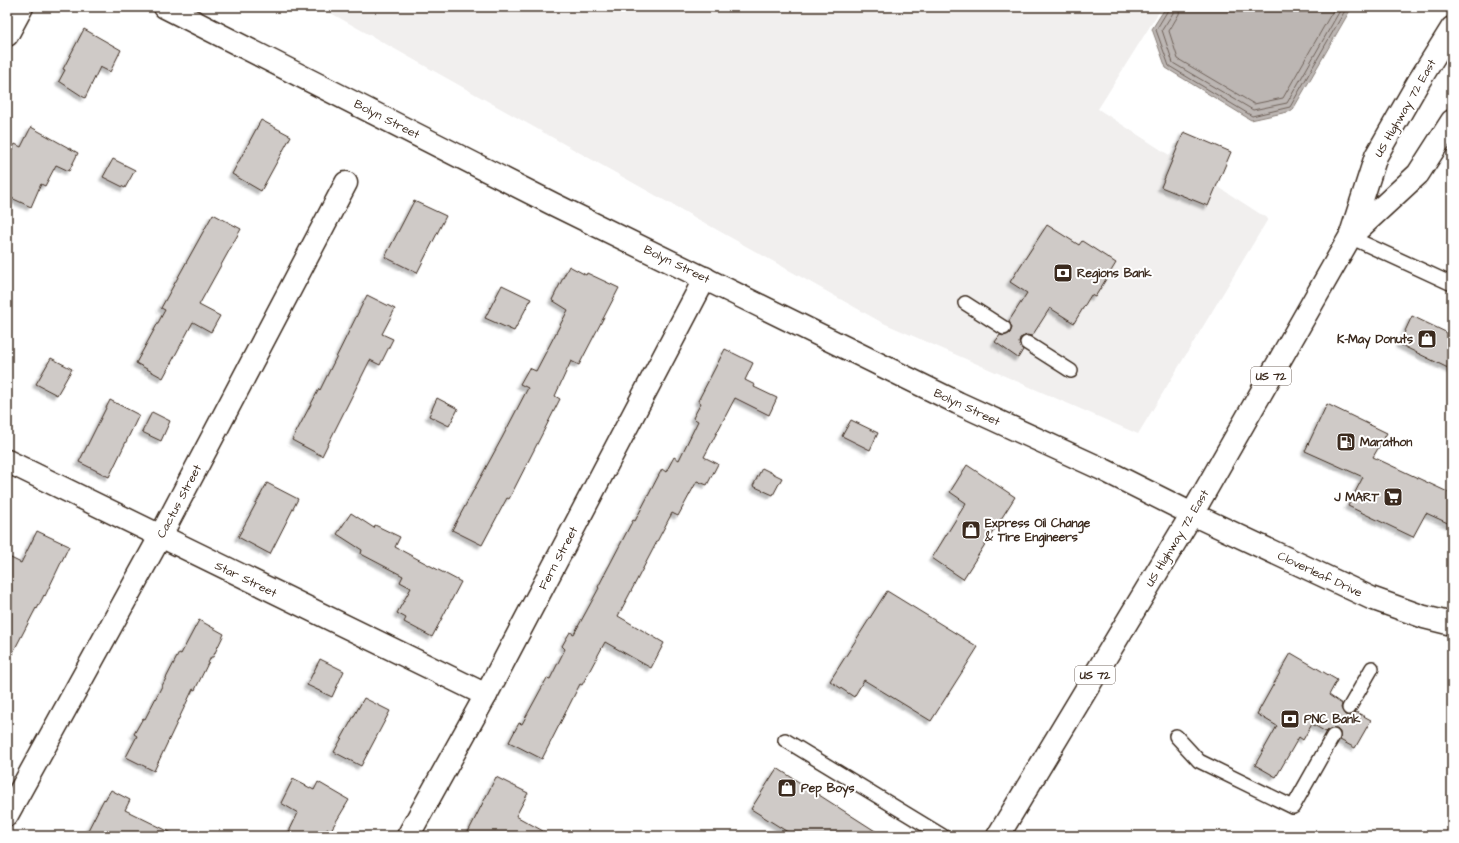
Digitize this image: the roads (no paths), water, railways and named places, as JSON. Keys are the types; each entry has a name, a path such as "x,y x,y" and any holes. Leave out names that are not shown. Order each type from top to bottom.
{"main road":[{"path":"7,35 22,7"},
{"name":"Bolyn Street","path":"165,7 553,204 958,403 1102,469 1192,514"},
{"name":"US Highway 72 East","path":"998,836 1192,514 1350,237 1376,156 1419,81 1452,28"},
{"name":"US Highway 72 East","path":"1350,237 1418,174 1451,126"},
{"name":"Cactus Street","path":"7,815 160,537 346,183"},
{"name":"Fern Street","path":"408,836 486,695 705,278"},
{"name":"Star Street","path":"7,461 486,695"},
{"name":"Cloverleaf Drive","path":"1192,514 1371,598 1424,617 1452,624"}],"lane":[{"path":"1350,237 1452,284"},
{"path":"965,303 1004,328"},
{"path":"1027,343 1071,371"},
{"path":"1349,708 1372,668"},
{"path":"1176,736 1199,761 1293,807 1333,736"},
{"path":"785,740 943,836"}],"water":[{"path":"1166,7 1352,7 1292,111 1251,120 1166,68 1152,29"}],"place":[{"name":"Regions Bank","path":"1063,273"},
{"name":"K-May Donuts","path":"1427,339"},
{"name":"Marathon","path":"1346,442"},
{"name":"J MART","path":"1393,497"},
{"name":"Express Oil Change & Tire Engineers","path":"971,530"},
{"name":"PNC Bank","path":"1290,719"},
{"name":"Pep Boys","path":"787,788"}]}
